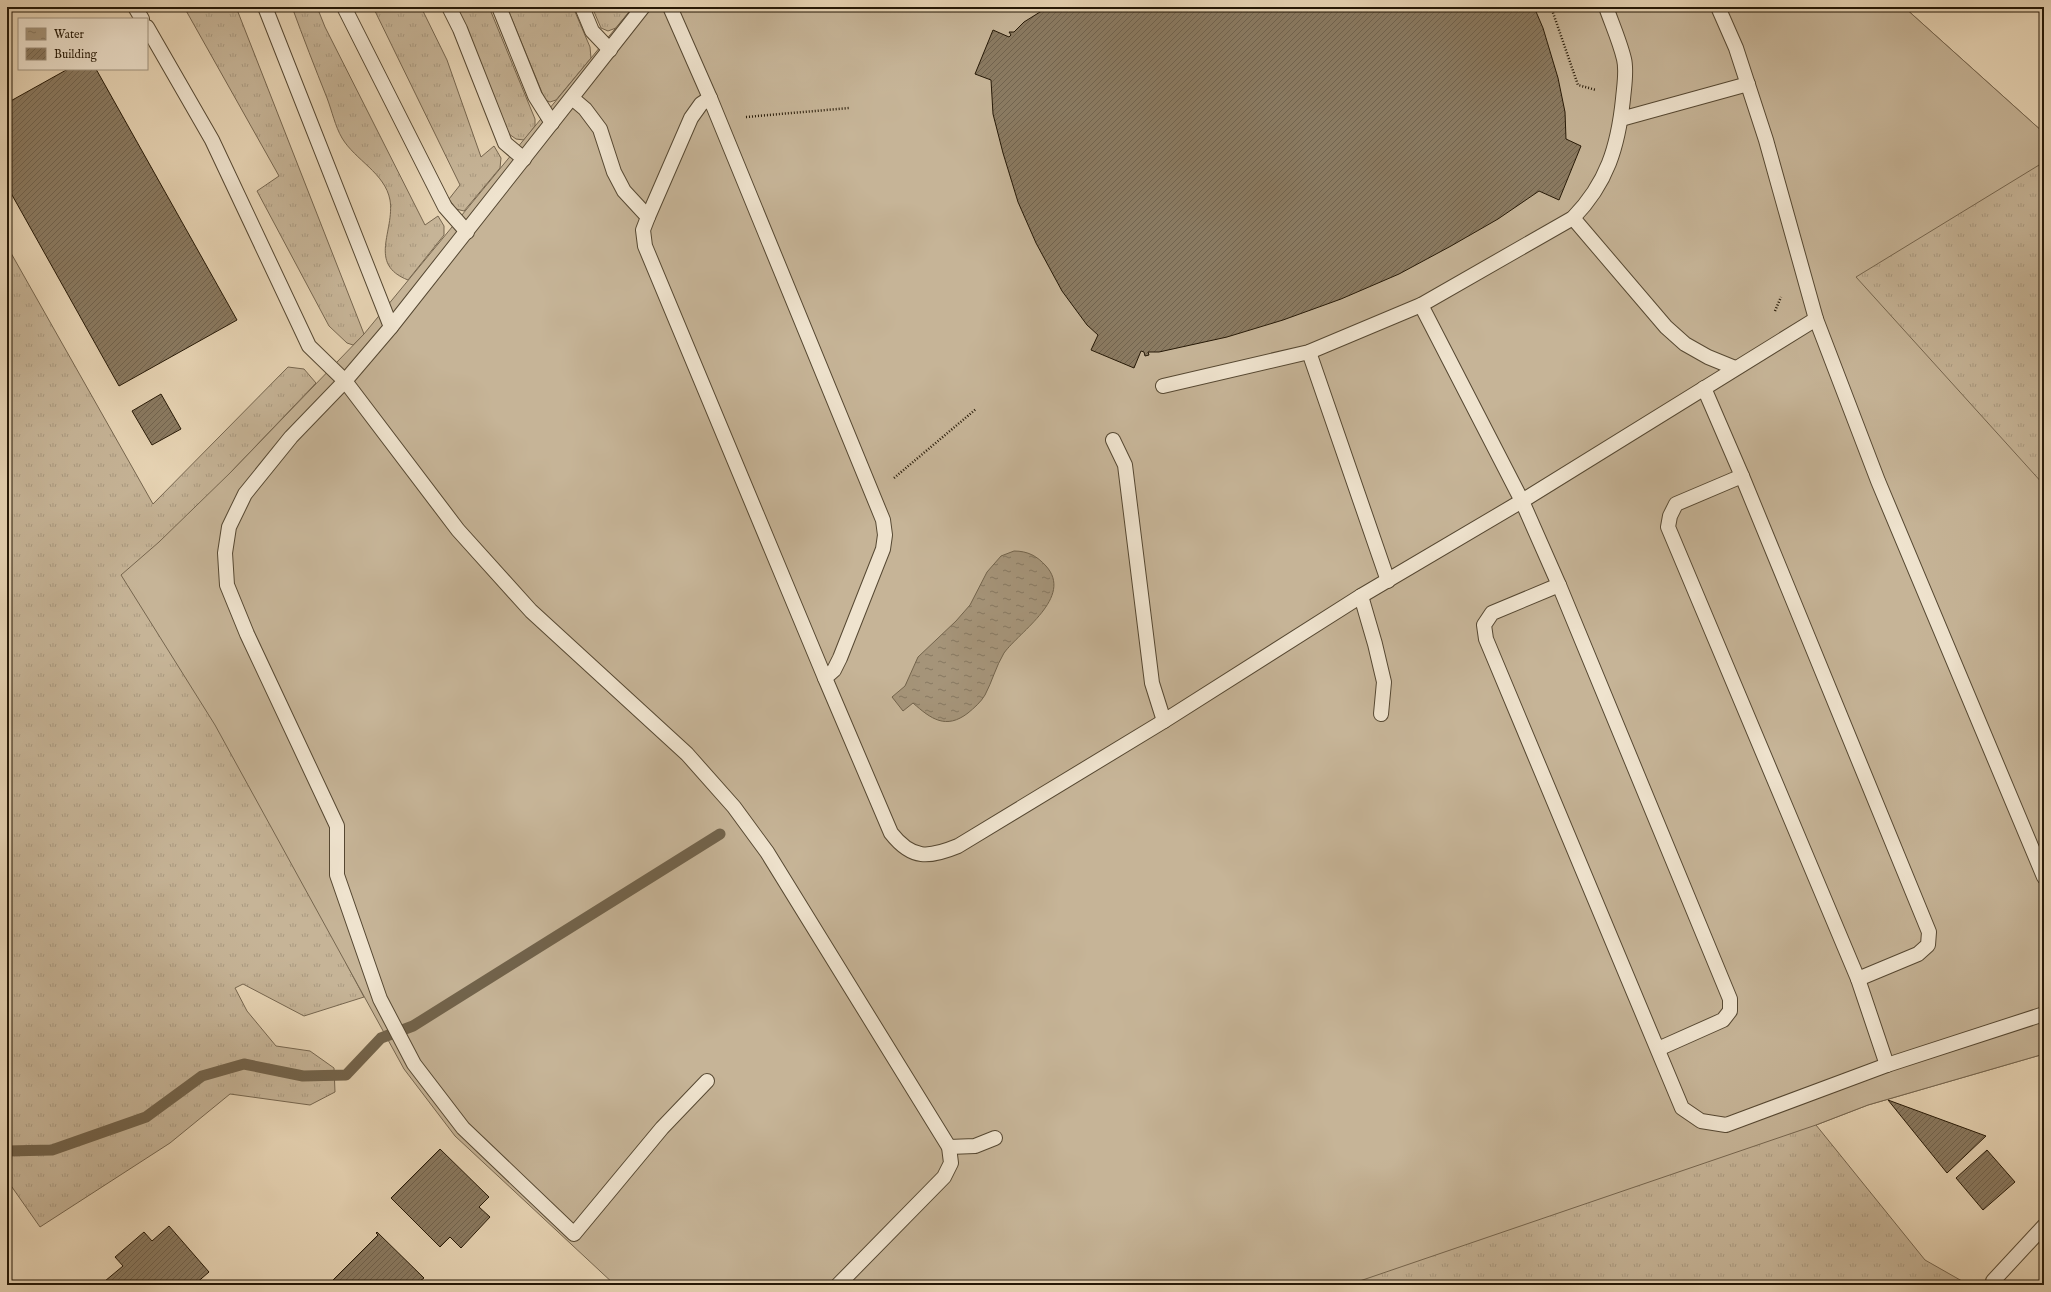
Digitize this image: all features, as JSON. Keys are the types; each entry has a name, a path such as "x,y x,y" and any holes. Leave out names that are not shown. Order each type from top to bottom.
{"lane":[{"path":"135,7 141,18"},
{"path":"264,7 391,327"},
{"path":"344,7 445,207 467,232"},
{"path":"449,7 460,29 504,143 524,160"},
{"path":"499,7 535,96 552,123"},
{"path":"582,7 592,31 610,50"},
{"path":"643,7 391,327 345,381 291,437 245,494 229,527 225,553 227,585 247,634 337,826 337,875 380,999 411,1058 463,1128 574,1234 662,1128 707,1080"},
{"path":"670,7 710,98 883,520 885,535 882,549 840,658 834,670 824,678"},
{"path":"1163,386 1309,352 1421,305 1573,218 1588,202 1600,185 1616,146 1621,119 1625,60 1606,7"},
{"path":"1718,7 1748,84 1768,147 1816,319 1878,480 2044,877"},
{"path":"148,29 212,140 309,346 345,381 458,530 531,611 687,754 734,807 767,852 949,1147 951,1163 944,1177 838,1285"},
{"path":"1621,119 1748,84"},
{"path":"572,98 586,109 600,129 614,172 624,191 648,217"},
{"path":"710,98 701,104 691,118 643,230 645,246 824,678 890,833 899,844 909,851 921,855 932,855 958,846 1164,721 1361,596 1388,582 1522,501 1816,319"},
{"path":"1573,218 1666,327 1685,344 1708,357 1735,368"},
{"path":"1421,305 1522,501 1559,585 1730,999 1730,1011 1724,1020 1658,1049"},
{"path":"1309,352 1388,582"},
{"path":"1704,388 1742,476 1929,932 1928,945 1918,954 1858,979"},
{"path":"1113,440 1125,465 1152,683 1164,721"},
{"path":"1742,476 1676,504 1670,516 1668,527 1858,979 1887,1065"},
{"path":"1559,585 1492,613 1484,625 1486,639 1682,1108 1701,1122 1726,1125 1887,1065 2044,1014"},
{"path":"1361,596 1384,682 1381,714"},
{"path":"949,1147 975,1146 995,1138"},
{"path":"1993,1281 2044,1226"}],"path":[{"path":"1552,7 1578,85 1623,97"},
{"path":"740,118 849,108"},
{"path":"1774,313 1781,296"},
{"path":"888,482 976,409"}],"green space":[{"path":"184,7 236,7 364,334 353,345 347,343 329,326 257,191 279,176"},
{"path":"292,7 317,7 325,27 425,225 438,216 444,226 444,235 408,280 396,273 389,265 386,256 391,212 387,190 376,174 354,153 342,138"},
{"path":"373,7 421,7 447,60 481,157 494,146 501,158 500,168 464,211 456,209 449,199 460,185"},
{"path":"455,7 489,7 535,119 535,126 524,140 516,139 509,134"},
{"path":"507,7 573,7 590,47 591,58 556,100 550,102 545,100"},
{"path":"592,7 633,7 616,28 608,31 601,28"},
{"path":"633,7 1904,7 2044,133 2044,162 1856,277 2044,485 2044,1054 1868,1105 1816,1125 1348,1285 615,1285 455,1136 404,1069 215,725 121,575 159,542 231,472 364,334"},
{"path":"1904,7 2044,133 2044,706 1830,303"},
{"path":"7,246 153,504 288,367 304,369 316,383 231,472 346,963 364,997 304,1016 243,984 235,988 247,1011 276,1046 310,1051 334,1068 335,1092 310,1105 230,1094 170,1143 40,1227 7,1180"},
{"path":"2044,1054 1868,1105 1816,1125 1925,1260 1969,1285 852,1285"}],"water":[{"path":"1014,551 1028,553 1036,557 1043,562 1053,578 1054,590 1042,613 1004,653 983,698 968,713 953,721 946,722 926,714 913,703 903,711 892,697 905,686 918,657 956,621 970,605 987,572 1001,556"}],"building":[{"path":"1048,7 1534,7 1543,28 1558,78 1565,112 1566,139 1581,146 1559,200 1539,191 1498,219 1399,274 1341,299 1283,320 1227,337 1159,352 1148,352 1149,355 1145,356 1144,352 1141,351 1134,368 1091,350 1098,335 1087,325 1062,291 1036,243 1018,202 993,114 991,80 975,74 993,30 1009,37 1011,35 1009,32 1014,32 1024,22"},
{"path":"66,70 97,70 237,320 119,386 7,186 7,103"},
{"path":"161,394 181,429 152,445 132,411"},
{"path":"1888,1100 1986,1136 1947,1173"},
{"path":"440,1149 489,1197 479,1207 490,1217 461,1248 450,1237 440,1247 391,1198"},
{"path":"1987,1150 2015,1182 1983,1210 1956,1178"},
{"path":"169,1226 209,1272 194,1285 109,1285 105,1281 123,1266 115,1257 144,1232 152,1241"},
{"path":"377,1232 424,1278 415,1285 328,1285 378,1235 376,1233"}],"waterway":[{"path":"7,1151 52,1150 146,1117 202,1076 244,1064 303,1076 346,1075 381,1038 413,1026 720,834"}]}
